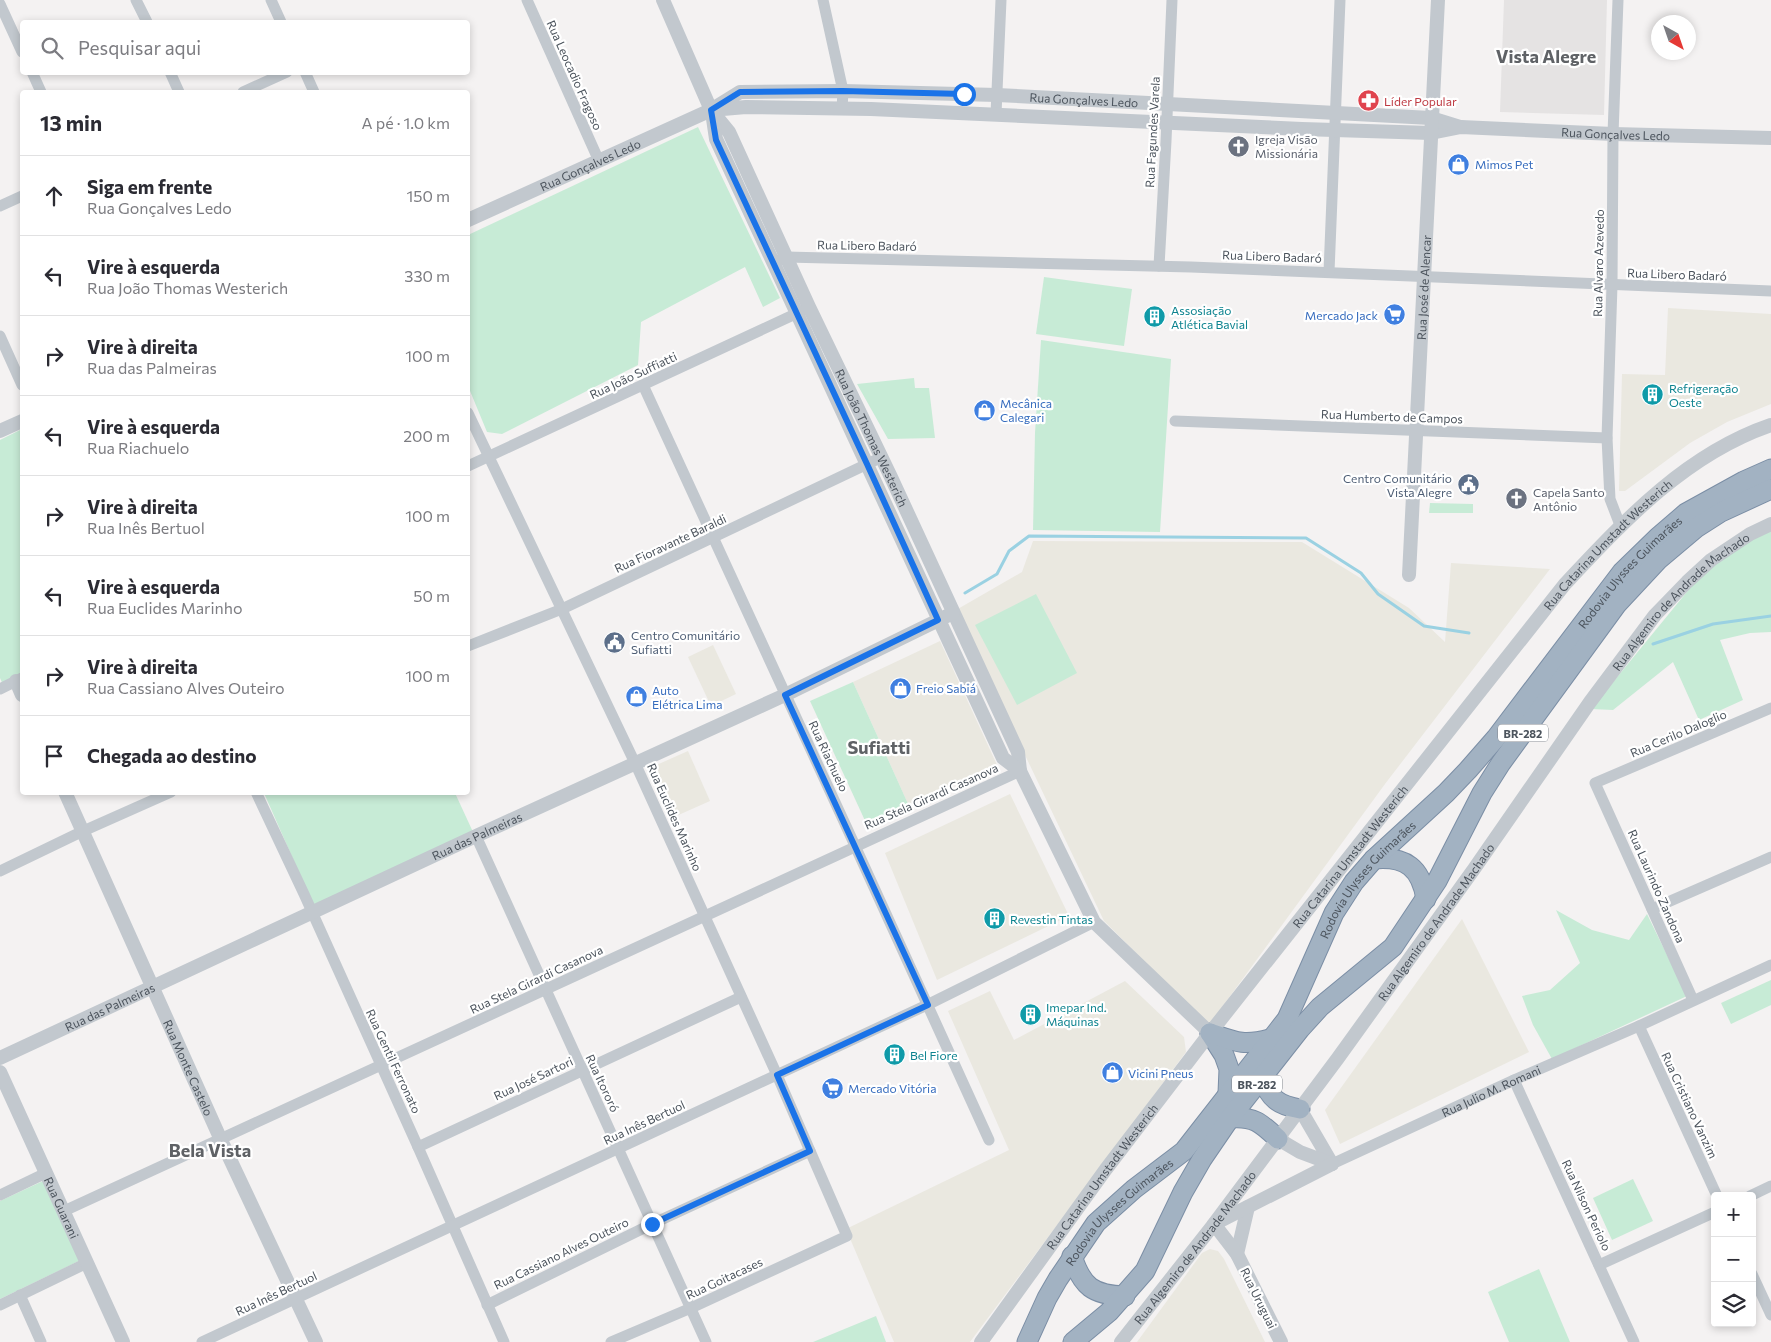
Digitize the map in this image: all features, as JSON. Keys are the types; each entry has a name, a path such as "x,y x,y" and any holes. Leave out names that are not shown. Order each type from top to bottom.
{"highway":[{"name":"Rodovia Ulysses Guimarães","path":"1026,1342 1047,1298 1072,1256 1096,1223 1112,1207 1184,1151 1287,1019 1334,913 1354,882 1374,859 1446,793 1496,738 1622,572 1686,513 1744,481 1771,469"},
{"name":"Rodovia Ulysses Guimarães","path":"1073,1342 1109,1312 1145,1271 1183,1192 1202,1159 1230,1118 1300,1029 1320,1007 1393,947 1426,899 1482,793 1501,763 1617,604 1658,560 1696,528 1721,512 1771,489"},
{"path":"1374,859 1390,858 1404,862 1416,871 1424,884 1426,899"},
{"path":"1210,1033 1237,1042 1251,1044 1270,1040"},
{"path":"1210,1033 1224,1054 1229,1070 1228,1093"},
{"path":"1262,1078 1267,1090 1275,1100 1286,1106 1300,1109"},
{"path":"1230,1118 1243,1117 1256,1120 1278,1139"},
{"path":"1072,1256 1078,1274 1090,1288 1106,1296 1125,1296"}],"street":[{"path":"136,0 146,20"},
{"path":"271,0 280,20"},
{"name":"Rua Leocadio Fragoso","path":"527,0 599,161"},
{"name":"Rua João Thomas Westerich","path":"663,0 711,110 716,140 739,190 780,260"},
{"path":"824,0 843,91 842,108"},
{"path":"996,114 1001,0"},
{"name":"Rua Fagundes Varela","path":"1158,266 1172,0"},
{"path":"1329,272 1340,0"},
{"name":"Rua José de Alencar","path":"1409,574 1438,0"},
{"name":"Rua Alvaro Azevedo","path":"1618,0 1613,134 1612,285 1607,438 1610,499 1620,525"},
{"path":"0,4 20,48"},
{"path":"33,75 40,90"},
{"path":"171,75 178,90"},
{"path":"247,90 280,75"},
{"path":"306,75 313,90"},
{"name":"Rua Gonçalves Ledo","path":"470,219 711,110 740,92 843,91 914,93 1336,112 1432,118 1461,127"},
{"path":"914,93 914,110"},
{"path":"1083,118 1084,100"},
{"name":"Rua Gonçalves Ledo","path":"711,110 746,107 842,108 1336,130 1431,133 1461,127 1613,134 1771,138"},
{"path":"1252,127 1253,108"},
{"name":"Rua João Thomas Westerich","path":"711,110 729,132 752,184 780,260 803,310 827,378 938,620 1003,758 1020,771"},
{"path":"739,190 752,184"},
{"path":"0,206 20,197"},
{"name":"Rua Libero Badaró","path":"780,260 1158,266 1771,291"},
{"name":"Rua João Thomas Westerich","path":"803,310 840,371 882,457 1018,752 1020,771 1094,922 1210,1033"},
{"name":"Rua João Suffiatti","path":"470,465 803,310"},
{"path":"0,336 20,381"},
{"path":"827,378 840,371"},
{"name":"Rua Riachuelo","path":"643,385 856,846 989,1140"},
{"name":"Rua Euclides Marinho","path":"470,417 635,763 777,1075 847,1236"},
{"name":"Rua Humberto de Campos","path":"1175,421 1607,438"},
{"path":"0,431 20,422"},
{"name":"Rua Catarina Umstadt Westerich","path":"980,1342 1100,1177 1210,1033 1566,584 1620,525 1673,479 1716,450 1751,432 1771,425"},
{"name":"Rua Fioravante Baraldi","path":"470,645 562,609 882,457"},
{"name":"Rua Algemiro de Andrade Machado","path":"1120,1342 1214,1224 1278,1139 1474,869 1590,702 1655,615 1711,560 1750,534 1771,524"},
{"path":"900,538 916,531"},
{"name":"Rua das Palmeiras","path":"0,1058 476,836 785,695 953,613"},
{"path":"0,689 19,679"},
{"path":"971,690 986,684"},
{"name":"Rua Cerilo Daloglio","path":"1596,782 1771,708"},
{"name":"Rua Stela Girardi Casanova","path":"64,1212 1020,771"},
{"name":"Rua Laurindo Zandona","path":"1596,782 1693,1000"},
{"name":"Rua Monte Castelo","path":"65,795 221,1140 316,1342"},
{"path":"0,871 164,795"},
{"name":"Rua Gentil Ferronato","path":"257,795 382,1066 504,1342"},
{"name":"Rua Itororó","path":"476,836 706,1342"},
{"path":"1652,909 1771,857"},
{"name":"Rua Inês Bertuol","path":"202,1342 928,1005 1094,922"},
{"name":"Rua Julio M. Romani","path":"1214,1224 1332,1164 1771,965"},
{"name":"Rua José Sartori","path":"418,1147 741,997"},
{"name":"Rua Cristiano Vanzim","path":"1639,1026 1714,1192"},
{"name":"Rua Guarani","path":"0,1072 123,1342"},
{"name":"Rua Nilson Periolo","path":"1514,1080 1634,1342"},
{"path":"1300,1109 1332,1164"},
{"path":"1278,1139 1300,1152 1332,1164"},
{"name":"Rua Cassiano Alves Outeiro","path":"487,1305 652,1224 810,1151"},
{"path":"0,1196 46,1173"},
{"path":"1756,1193 1771,1186"},
{"name":"Rua Uruguai","path":"1237,1254 1248,1207"},
{"path":"1599,1265 1711,1214"},
{"name":"Rua Uruguai","path":"1214,1224 1237,1254 1281,1342"},
{"name":"Rua Goitacases","path":"611,1342 691,1308 847,1236"},
{"path":"0,1304 87,1263"},
{"path":"1756,1282 1771,1315"},
{"path":"20,1295 41,1342"}],"shaded area":[{"path":"1504,0 1607,0 1604,115 1500,112"},
{"path":"1668,308 1771,314 1771,404 1727,422 1690,443 1625,491 1619,491 1622,374 1665,375"},
{"path":"1033,541 1302,542 1409,608 1445,642 1451,563 1550,569 1385,784 1209,1025 1104,921 956,610 1022,572"},
{"path":"940,641 997,765 909,806 853,682"},
{"path":"713,645 736,694 711,706 688,657"},
{"path":"688,751 710,801 674,817 652,767"},
{"path":"1010,794 1069,916 937,980 885,853"},
{"path":"1462,919 1529,1052 1340,1144 1325,1110"},
{"path":"1125,981 1184,1037 1186,1052 970,1342 894,1342 846,1229 1009,1150 948,1011 990,991 1014,1040"},
{"path":"1210,1249 1218,1251 1224,1259 1265,1342 1137,1342 1202,1253"}],"green space":[{"path":"698,127 780,298 763,307 745,267 641,322 638,365 502,434 487,432 470,391 470,234"},
{"path":"1044,277 1132,289 1124,346 1036,334"},
{"path":"1041,340 1171,359 1160,532 1033,530 1035,433"},
{"path":"914,378 915,388 929,388 935,438 888,439 857,384"},
{"path":"20,430 20,677 3,685 0,678 0,440"},
{"path":"1430,503 1473,504 1473,513 1429,513"},
{"path":"1771,527 1771,632 1750,633 1720,640 1743,700 1699,720 1673,662 1613,710 1591,709 1695,582 1722,558"},
{"path":"1036,594 1077,673 1017,705 975,625"},
{"path":"853,682 909,806 867,825 810,701"},
{"path":"265,795 456,795 473,832 315,909"},
{"path":"1556,910 1592,930 1629,940 1647,914 1687,996 1552,1059 1533,1025 1522,996 1550,990 1580,963"},
{"path":"1771,980 1771,1005 1731,1024 1721,1003"},
{"path":"1633,1179 1653,1221 1612,1240 1593,1198"},
{"path":"43,1181 81,1260 0,1299 0,1201"},
{"path":"1539,1269 1570,1342 1509,1342 1488,1292"},
{"path":"876,1316 886,1342 813,1342"}],"waterway":[{"path":"965,593 997,574 1009,551 1029,536 1306,538 1361,573 1378,594 1424,626 1469,633"},
{"path":"1653,644 1713,624 1771,616"}],"place":[{"name":"Líder Popular","path":"1368,101"},
{"name":"Igreja Visão Missionária","path":"1239,146"},
{"name":"Mimos Pet","path":"1459,164"},
{"name":"Mercado Jack","path":"1394,315"},
{"name":"Assosiação Atlética Bavial","path":"1155,317"},
{"name":"Refrigeração Oeste","path":"1653,395"},
{"name":"Mecânica Calegari","path":"984,410"},
{"name":"Centro Comunitário Vista Alegre","path":"1468,485"},
{"name":"Capela Santo Antônio","path":"1517,499"},
{"name":"Centro Comunitário Sufiatti","path":"615,642"},
{"name":"Freio Sabiá","path":"900,688"},
{"name":"Auto Elétrica Lima","path":"636,697"},
{"name":"Revestin Tintas","path":"994,919"},
{"name":"Imepar Ind. Máquinas","path":"1030,1014"},
{"name":"Bel Fiore","path":"894,1055"},
{"name":"Vicini Pneus","path":"1112,1073"},
{"name":"Mercado Vitória","path":"832,1088"}],"district":[{"name":"Vista Alegre","path":"1546,56"},
{"name":"Sufiatti","path":"879,747"},
{"name":"Bela Vista","path":"210,1150"}],"route":[{"path":"652,1224 810,1151 777,1075 928,1005 785,695 938,620 716,140 711,110 740,92 871,91 964,94"}]}
